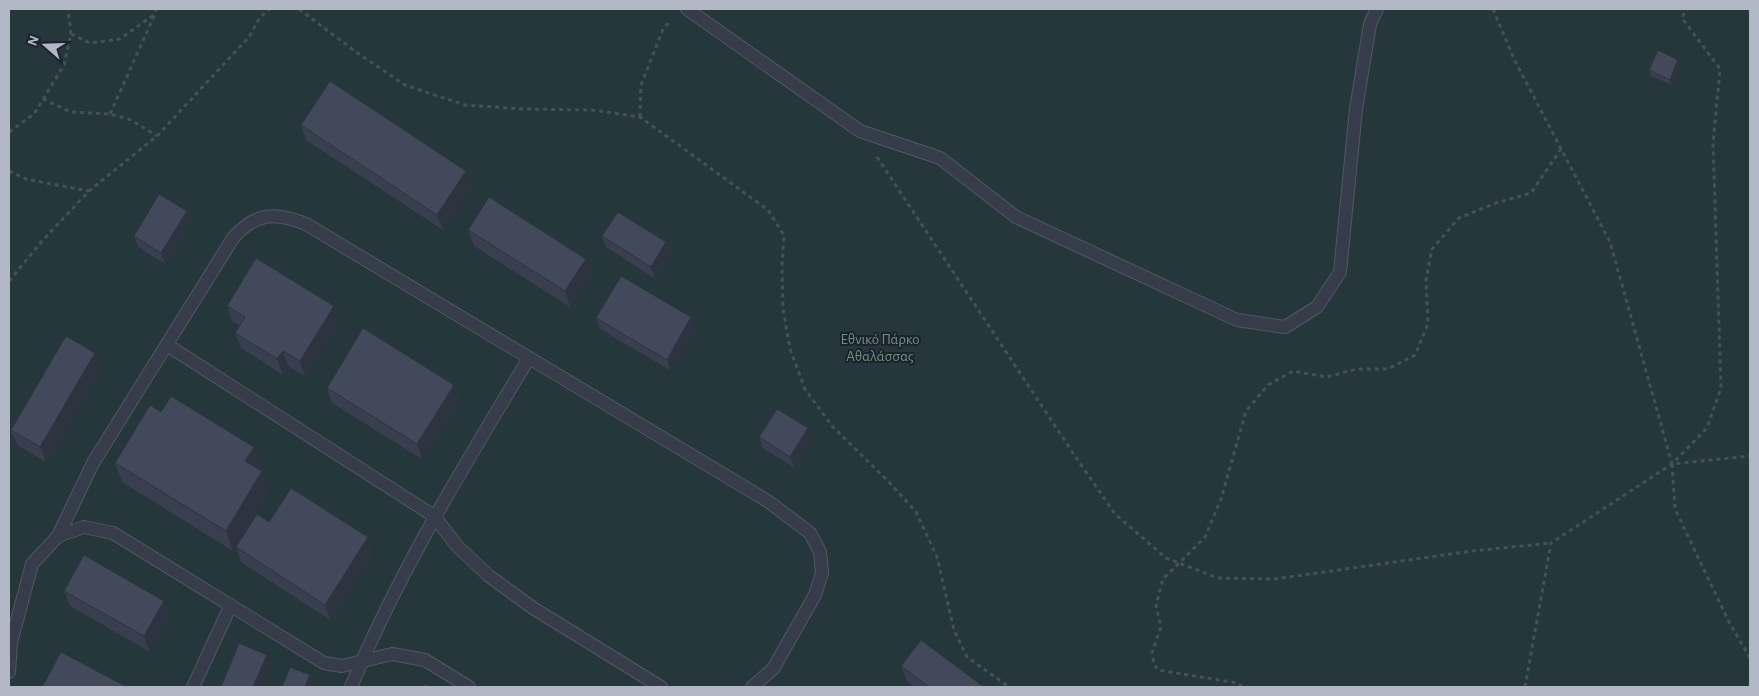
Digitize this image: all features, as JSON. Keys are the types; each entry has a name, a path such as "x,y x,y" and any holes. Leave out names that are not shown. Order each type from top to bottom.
{"lane":[{"path":"682,12 860,131 940,158 1016,217 1237,320 1285,327 1317,307 1340,272 1356,109 1370,24 1377,9"},
{"path":"9,672 11,643 32,564 58,536 93,463 233,238 243,227 256,218 270,216 289,218 306,224 757,495 810,533 820,552 822,573 815,594 773,669 752,687"},
{"path":"167,345 434,516 457,546 488,576 533,608 661,687"},
{"path":"350,687 389,602 434,516 529,358"},
{"path":"58,536 84,527 113,533 230,607 324,663 342,666 392,654 425,660 469,687"},
{"path":"193,687 230,607"}],"path":[{"path":"9,132 34,114 64,65 71,34 68,9"},
{"path":"110,114 156,9"},
{"path":"9,281 43,240 89,191 157,136 249,37 260,17 270,9"},
{"path":"299,9 356,52 405,84 465,105 524,109 592,110 640,117 768,210 784,235 782,266 783,309 790,349 805,389 832,426 889,482 916,512 937,557 954,630 967,657 1009,687"},
{"path":"1493,9 1514,59 1610,242 1672,464 1675,509 1729,622 1750,658"},
{"path":"860,131 1115,514 1166,558 1218,578 1275,579 1472,551 1551,543 1672,464 1707,428 1721,388 1713,143 1720,69 1682,18 1686,9"},
{"path":"640,117 641,85 663,29 682,12"},
{"path":"71,34 90,43 120,39 155,14"},
{"path":"43,99 70,112 110,114 131,120 157,136"},
{"path":"1242,687 1237,683 1158,670 1154,664 1152,653 1160,627 1156,606 1163,579 1205,538 1221,499 1246,411 1268,385 1293,371 1328,377 1358,369 1388,370 1415,355 1428,324 1426,280 1432,249 1459,218 1496,203 1531,193 1561,148"},
{"path":"9,171 26,179 89,191"},
{"path":"1672,464 1750,456"},
{"path":"1525,687 1551,543"}],"green space":[{"name":"Εθνικό Πάρκο Αθαλάσσας","path":"9,9 1750,9 1750,687 9,687"}],"building":[{"path":"1658,50 1678,60 1670,80 1649,70"},
{"path":"330,81 466,171 437,215 301,125"},
{"path":"159,194 187,211 161,253 134,236"},
{"path":"489,197 586,259 565,291 468,230"},
{"path":"618,212 666,242 651,267 602,236"},
{"path":"256,258 334,306 300,361 283,351 277,359 235,333 245,317 227,306"},
{"path":"621,276 691,317 667,360 596,318"},
{"path":"363,328 454,385 417,444 327,388"},
{"path":"66,336 95,353 40,447 11,430"},
{"path":"171,396 254,447 245,461 262,471 226,531 115,463 150,405 161,412"},
{"path":"777,409 808,428 790,457 759,437"},
{"path":"291,488 368,537 325,605 236,547 257,514 269,522"},
{"path":"84,555 164,601 144,636 64,591"},
{"path":"921,640 984,687 929,687 901,666"},
{"path":"239,643 267,655 253,687 221,687"},
{"path":"61,652 127,687 42,687"},
{"path":"290,667 310,675 305,687 282,687"}]}
